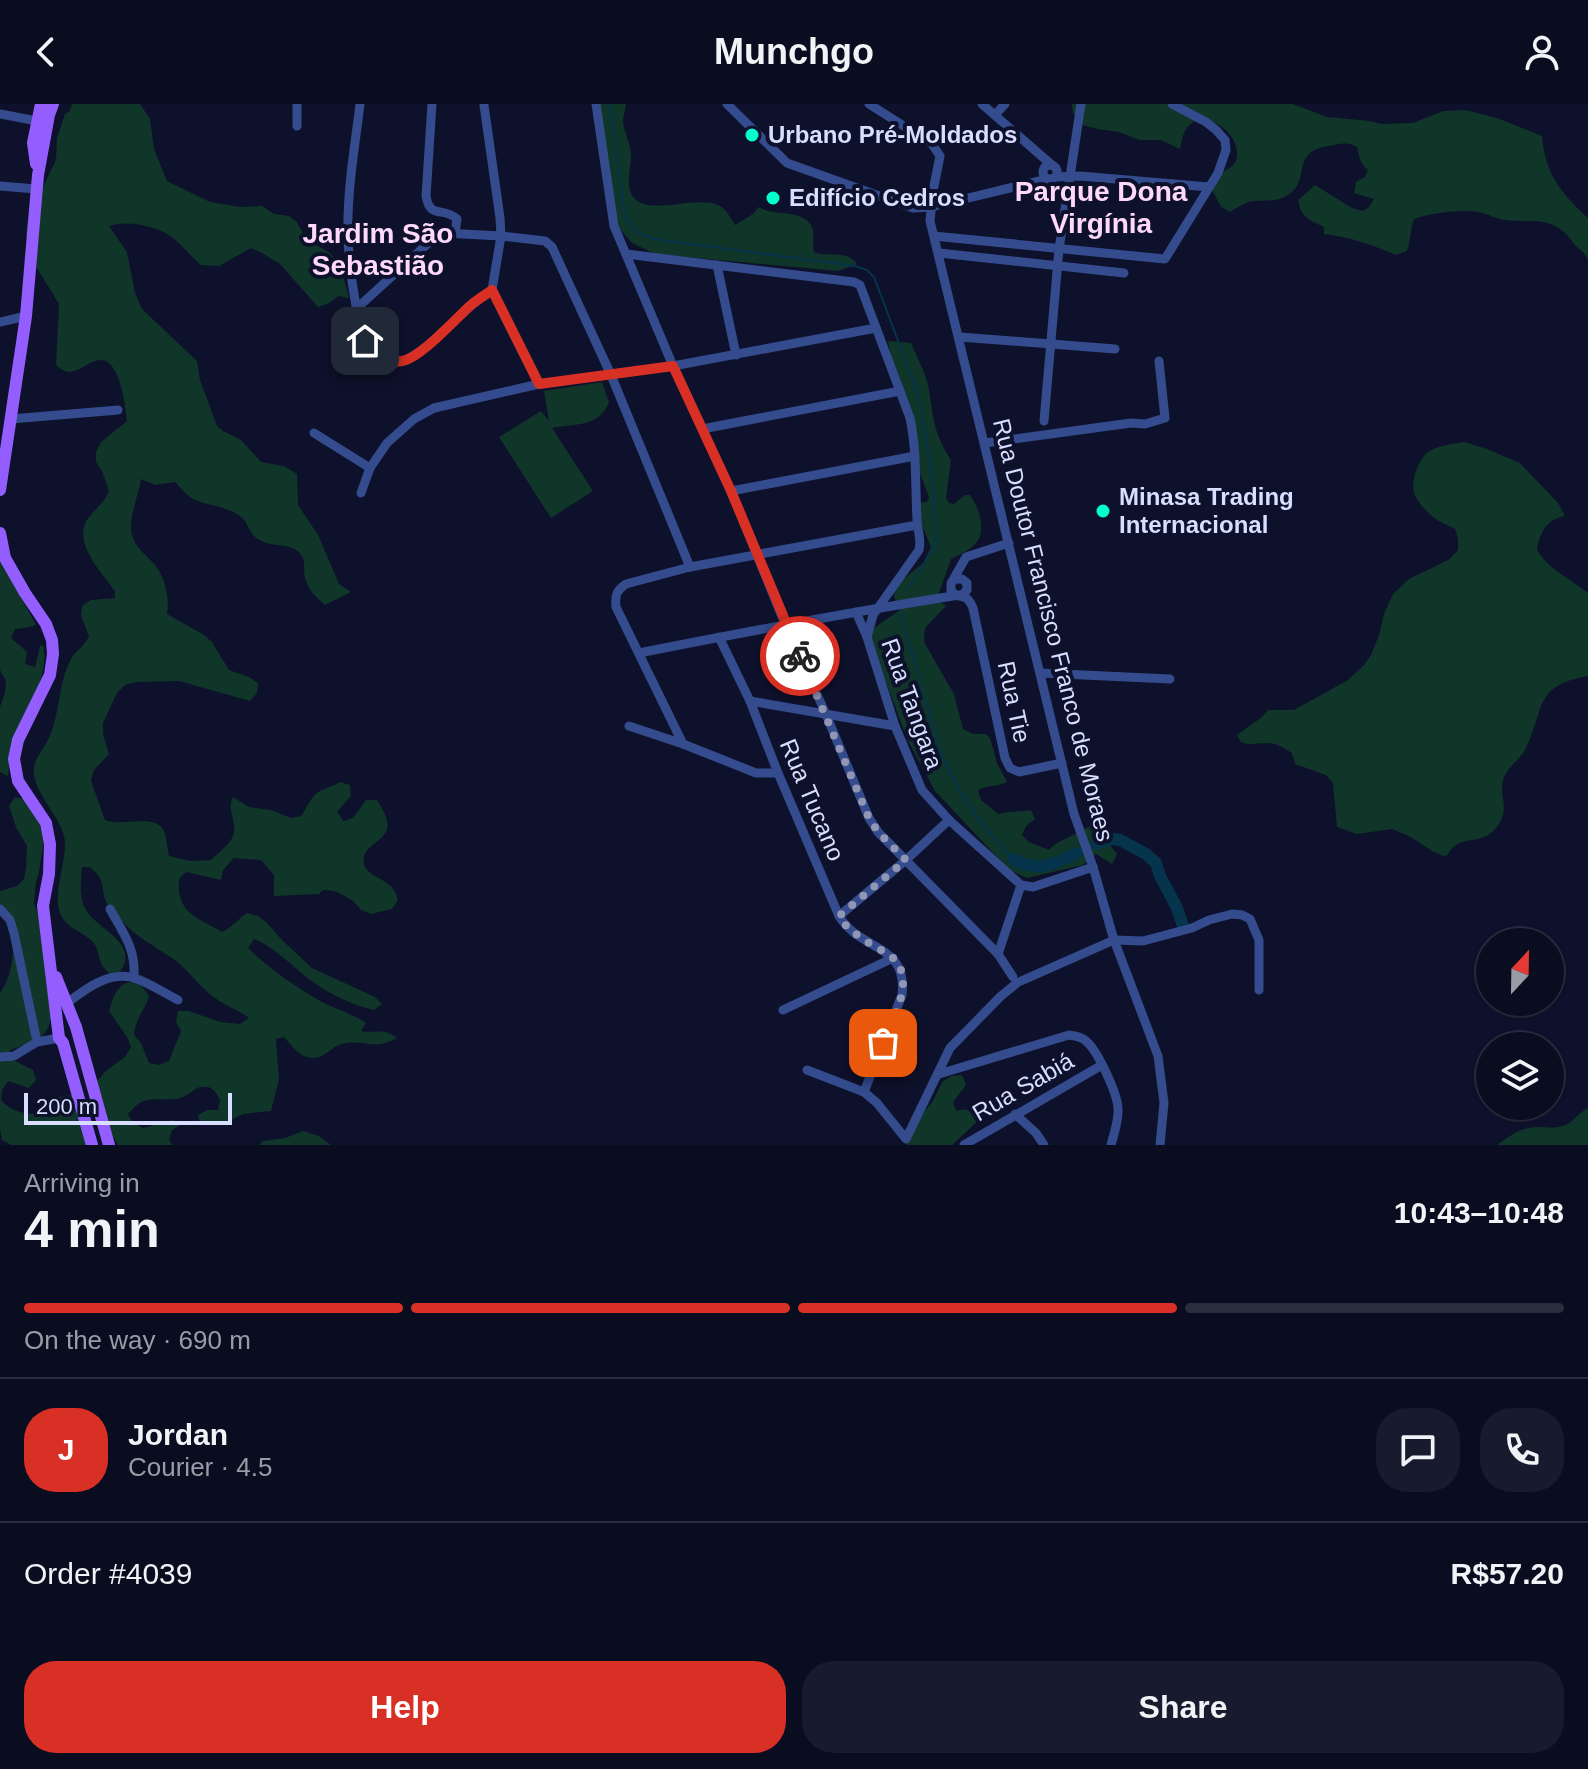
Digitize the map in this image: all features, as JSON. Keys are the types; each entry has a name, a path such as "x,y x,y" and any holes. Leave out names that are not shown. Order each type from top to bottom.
{"main road":[{"path":"38,175 33,143 41,104"},
{"path":"0,490 11,419 7,405 26,316 36,189 53,104"},
{"path":"0,533 5,558 46,624 52,640 50,675 18,740 14,759 18,781 46,823 50,844 49,874 43,906 60,1037 92,1145"},
{"path":"50,961 78,1032 109,1145"},
{"path":"60,1037 63,1024 68,1023 78,1032"},
{"path":"60,1037 74,1043 78,1032"}],"street":[{"path":"297,104 297,126"},
{"path":"360,104 348,229 349,264 356,309 365,341 373,353 385,360 401,361 414,356 492,290"},
{"path":"432,104 426,196 432,211 457,219 455,233"},
{"path":"596,104 614,226 673,366 731,491 869,818 878,832 1019,978"},
{"path":"727,104 787,163 913,208 931,207 1031,183 1049,169"},
{"name":"Rua Doutor Francisco Franco de Moraes","path":"869,104 932,144 940,156 930,221 1074,814 1114,940 1158,1056 1164,1103 1160,1145"},
{"path":"982,104 1049,169 1074,175 1209,187"},
{"path":"995,115 1005,104"},
{"path":"1044,421 1059,249 1074,175 1081,104"},
{"path":"934,236 1165,259 1209,187 1226,150 1225,140 1206,122 1172,104"},
{"path":"484,105 501,236 492,290 539,384"},
{"path":"0,114 37,121"},
{"path":"0,186 36,189"},
{"path":"356,309 434,238 444,233 545,241 552,247 611,375 690,567"},
{"path":"939,253 1124,273"},
{"path":"626,254 860,285 910,418 914,437 917,525 921,542 919,550 870,622 867,637"},
{"path":"717,265 736,355"},
{"path":"353,289 369,297"},
{"path":"0,322 26,316"},
{"path":"361,493 370,468 387,443 414,419 434,408 539,384 673,366 876,328"},
{"path":"960,337 1115,349"},
{"path":"985,443 1131,423 1145,424 1165,418 1159,361"},
{"path":"702,429 900,391"},
{"path":"11,419 118,410"},
{"path":"314,433 370,468"},
{"path":"731,491 915,456"},
{"path":"683,744 616,607 618,590 626,584 690,567 917,525"},
{"path":"960,595 952,593 951,584 966,557 1009,543"},
{"path":"639,653 893,604 960,595 965,593 967,587 963,561"},
{"path":"935,599 959,578 965,581"},
{"path":"890,590 893,604"},
{"name":"Rua Tie","path":"960,595 973,608 1005,758 1010,768 1019,772 1062,763"},
{"name":"Rua Tangara","path":"856,612 895,726 922,790 949,820 1021,885"},
{"name":"Rua Tucano","path":"719,637 750,701 839,916 846,927 893,958"},
{"path":"1040,673 1170,679"},
{"path":"750,701 895,726"},
{"path":"629,726 756,773 778,773"},
{"path":"839,916 949,820"},
{"path":"1003,960 1003,939 1021,885 1033,887 1093,867"},
{"path":"0,909 10,920 14,933 37,1042"},
{"path":"110,909 129,940 135,962 134,977"},
{"path":"807,1070 864,1092 906,1139 950,1048 1019,978 1114,940 1143,941 1232,914 1250,919 1259,940 1259,990"},
{"path":"1003,960 1008,928"},
{"path":"986,942 1003,939"},
{"path":"783,1010 893,958 901,969 902,995 864,1092"},
{"path":"66,1004 90,985 108,978 134,977 178,1000"},
{"path":"939,1074 1069,1035 1080,1037 1088,1042 1102,1065 1118,1104 1118,1122 1111,1145"},
{"path":"0,1057 14,1056 37,1042 60,1037"},
{"path":"950,1048 957,1064 964,1067"},
{"name":"Rua Sabiá","path":"964,1145 1102,1065"},
{"path":"1015,1114 1044,1145"}],"green space":[{"path":"72,104 140,104 150,119 154,149 167,181 210,202 240,207 262,206 274,214 289,216 297,222 306,239 330,253 340,265 349,298 338,296 318,307 280,264 251,248 219,266 201,265 161,231 130,224 109,226 127,252 135,293 142,309 197,361 200,380 217,426 241,440 261,462 284,466 297,474 298,505 318,535 339,584 351,592 325,605 307,585 304,559 299,552 258,539 240,516 193,499 175,482 155,485 141,479 132,518 132,535 162,576 167,595 167,614 212,642 229,670 258,683 257,693 250,701 179,681 125,685 117,693 103,723 109,754 94,770 91,781 105,820 152,822 163,829 169,856 190,861 211,860 233,836 233,797 249,807 271,810 291,818 301,816 318,792 340,782 350,785 351,796 337,812 343,821 353,818 366,800 377,800 386,817 386,832 367,851 364,864 371,873 392,887 398,900 392,909 371,914 334,891 274,896 274,875 261,860 234,858 223,870 221,880 186,872 179,879 181,900 190,913 222,932 247,913 258,916 312,968 375,997 382,1004 374,1010 338,997 254,939 248,948 256,956 311,995 366,1023 361,1031 384,1032 397,1038 381,1044 342,1044 314,1058 300,1054 284,1037 276,1039 279,1079 271,1111 243,1114 224,1124 200,1125 198,1115 207,1110 218,1110 220,1100 213,1090 203,1087 178,1098 144,1101 128,1114 133,1123 143,1128 173,1120 179,1126 172,1130 169,1140 172,1145 118,1145 105,1123 93,1085 125,1057 131,1047 109,1011 116,993 121,986 130,982 139,985 149,997 134,1035 149,1063 159,1065 169,1061 181,1031 176,1022 178,1011 240,1024 249,1018 206,991 175,960 126,925 108,905 102,882 96,873 90,867 82,867 84,906 121,944 125,953 125,962 119,973 110,974 104,968 93,942 67,923 60,912 58,893 65,851 64,834 34,775 36,761 55,721 67,669 89,636 81,616 82,606 91,600 115,598 115,591 90,556 83,536 89,517 109,491 96,462 96,452 101,442 127,421 118,376 108,362 96,361 68,372 56,365 59,304 29,255 26,234 29,212 56,160 57,138"},
{"path":"594,104 626,104 623,122 631,152 629,185 632,195 639,202 660,206 710,203 720,206 735,225 759,207 795,215 808,221 812,227 814,252 842,255 857,264 838,271 655,254 632,243 614,222"},
{"path":"1072,104 1293,104 1327,117 1381,124 1413,123 1443,111 1465,110 1497,118 1542,136 1547,161 1556,182 1588,218 1588,260 1566,234 1551,224 1505,220 1466,211 1414,219 1407,251 1396,255 1361,242 1324,234 1324,227 1306,217 1298,200 1315,185 1352,208 1363,211 1374,199 1354,193 1356,182 1365,177 1368,170 1357,147 1346,144 1328,146 1309,154 1299,182 1288,195 1246,203 1230,212 1221,207 1211,188 1217,177 1235,163 1236,146 1232,137 1217,124 1208,120 1191,123 1184,133 1180,149 1161,140 1140,140 1119,132 1082,125 1073,113"},
{"path":"888,341 911,343 925,374 937,432 951,460 946,498 954,504 965,495 970,495 981,520 978,540 951,559 937,599 946,606 925,628 924,642 954,694 963,729 973,734 986,734 990,738 997,763 1007,782 978,790 981,800 998,814 1031,810 1035,819 1026,826 1022,835 1029,842 1049,850 1096,822 1117,854 1112,864 1096,854 1083,865 1027,878 1009,870 935,791 907,739 872,644 871,630 900,610 894,597 895,586 923,563 931,547 915,509 916,503 927,502 929,497 920,473 912,420 893,374"},
{"path":"602,382 609,402 599,416 586,423 552,428 593,491 551,518 499,437 541,411 549,421 544,391"},
{"path":"1464,442 1520,463 1558,503 1565,516 1553,520 1545,528 1537,550 1554,569 1588,593 1588,676 1557,686 1543,701 1525,750 1503,780 1504,811 1494,831 1459,844 1446,857 1392,829 1357,834 1337,827 1333,783 1326,775 1295,764 1292,753 1278,745 1241,742 1237,735 1268,710 1294,710 1348,680 1371,655 1393,594 1409,579 1450,559 1458,550 1455,529 1435,519 1422,506 1413,487 1418,465 1428,452"},
{"path":"0,551 36,625 15,629 11,638 27,652 25,664 35,667 40,646 43,645 44,657 40,682 18,735 8,776 0,772 0,707 6,681 0,670"},
{"path":"15,797 26,799 38,819 44,839 34,903 41,923 52,1011 44,1034 9,1051 13,1060 33,1070 36,1080 29,1088 8,1081 2,1090 1,1100 19,1112 40,1114 54,1098 71,1095 79,1104 94,1145 11,1145 2,1140 0,1129 0,993 9,975 13,953 10,931 0,913 0,891 17,886 24,879 27,846 9,806"},
{"path":"962,1075 966,1085 953,1102 956,1111 966,1109 978,1121 952,1145 906,1145 942,1082 951,1076"},
{"path":"1588,1108 1588,1145 1497,1145 1526,1129 1567,1125"},
{"path":"303,1131 319,1136 331,1145 259,1145 263,1141 285,1138"}],"waterway":[{"path":"610,104 624,210 628,222 637,232 654,239 855,266 867,270 874,277 914,383 925,430 933,488 936,545 908,588"},
{"path":"900,611 941,753 972,809 1013,859"},
{"path":"1096,844 1120,840 1156,863 1183,926"},
{"path":"1013,859 1030,866 1045,866 1077,853"}],"way so far":[{"path":"800,656 869,818 878,832 906,860 839,916 846,927 893,958 901,969 902,995 883,1043"}],"place":[{"name":"Urbano Pré-Moldados","path":"752,135"},
{"name":"Edifício Cedros","path":"773,198"},
{"name":"Minasa Trading Internacional","path":"1103,511"}],"district":[{"name":"Parque Dona Virgínia","path":"1101,207"},
{"name":"Jardim São Sebastião","path":"378,249"}],"route":[{"path":"365,341 373,353 385,360 401,361 414,356 492,290 539,384 673,366 731,491 800,656"}]}
